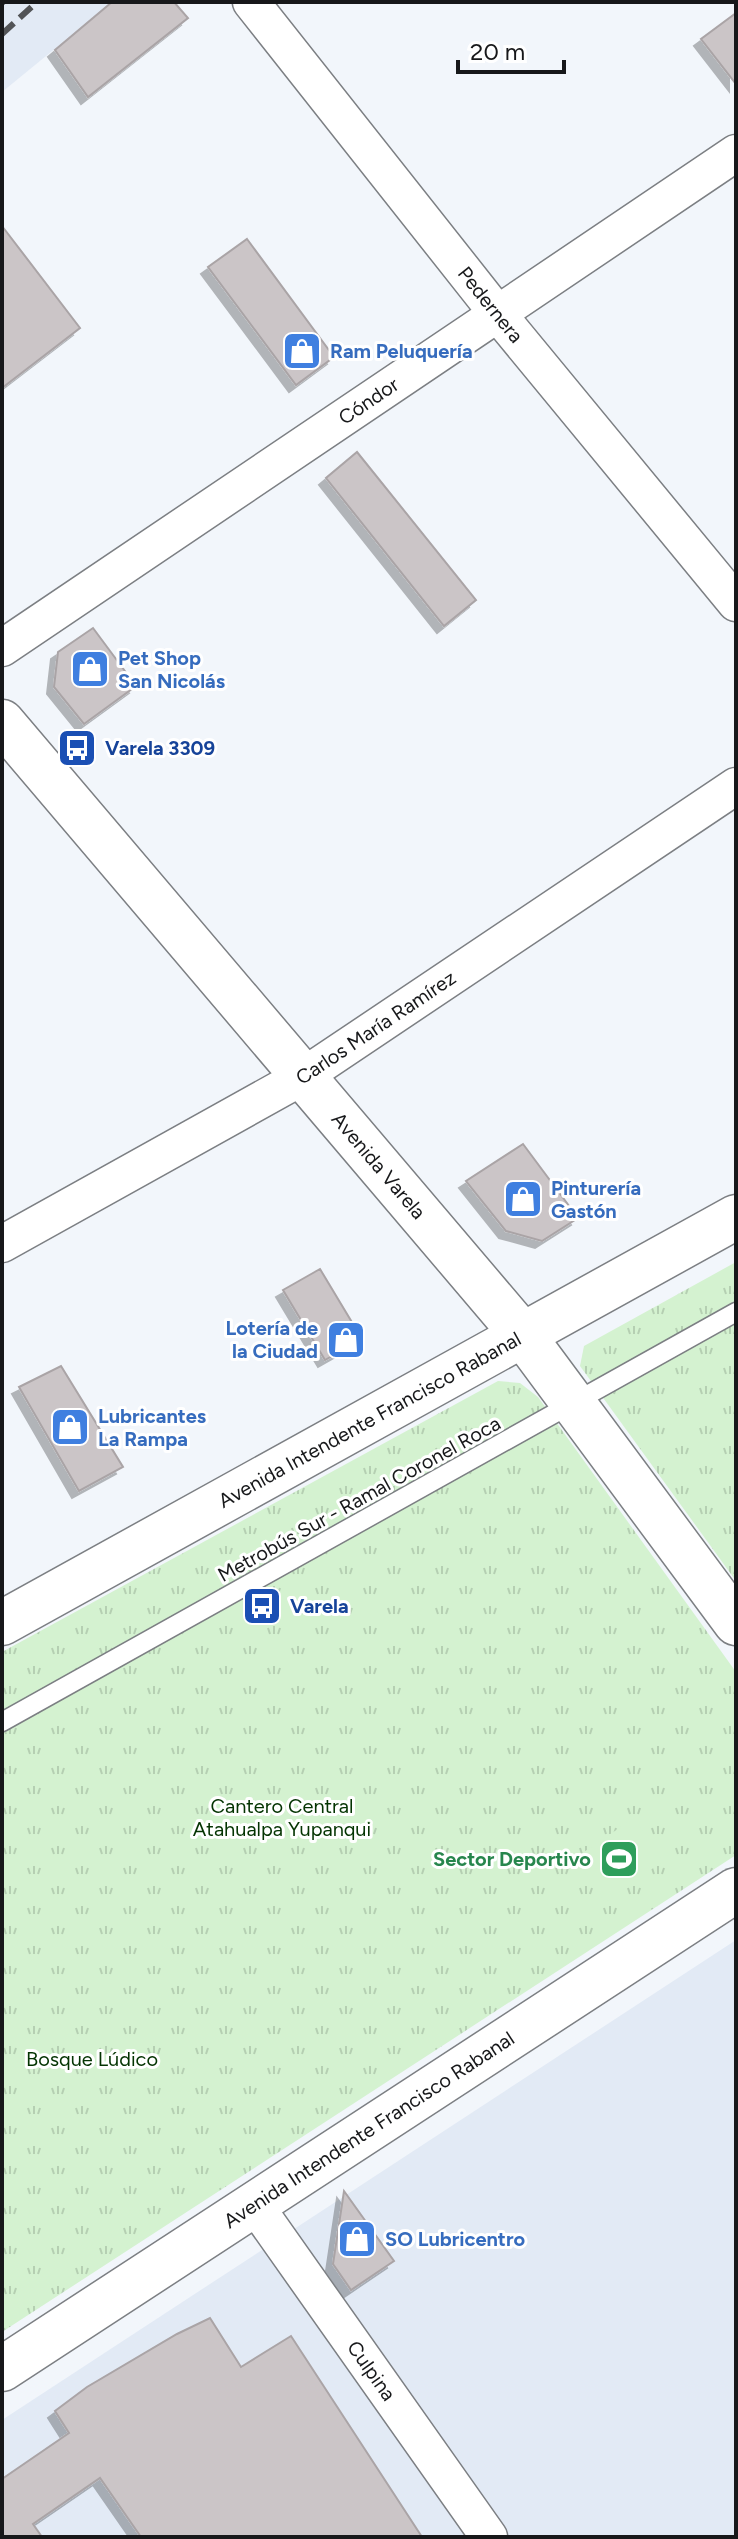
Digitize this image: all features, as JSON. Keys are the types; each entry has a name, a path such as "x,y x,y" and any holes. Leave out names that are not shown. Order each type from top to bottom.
{"main road":[{"name":"Avenida Varela","path":"2,722 522,1334 736,1623"},
{"name":"Avenida Intendente Francisco Rabanal","path":"2,1623 736,1217"},
{"name":"Avenida Intendente Francisco Rabanal","path":"2,2369 736,1890"}],"street":[{"name":"Pedernera","path":"251,2 497,313 736,603"},
{"name":"Cóndor","path":"2,648 736,153"},
{"name":"Carlos María Ramírez","path":"2,1244 302,1077 736,786"},
{"name":"Culpina","path":"254,2204 489,2537"}],"lane":[{"name":"Metrobús Sur - Ramal Coronel Roca","path":"2,1722 736,1312"}],"shaded area":[{"path":"2,2 112,2 2,92"},
{"path":"736,1940 736,2537 2,2537 2,2420"}],"green space":[{"path":"736,1262 736,1581 580,1366 584,1346"},
{"name":"Cantero Central Atahualpa Yupanqui","path":"498,1381 520,1383 538,1397 736,1672 736,1855 2,2332 2,1652"},
{"name":"Sector Deportivo","path":"634,1818 663,1861 605,1903 575,1858"}],"building":[{"path":"112,2 174,2 188,18 88,97 55,50"},
{"path":"736,13 736,84 701,39"},
{"path":"2,226 80,328 2,388"},
{"path":"247,239 334,357 296,385 208,267"},
{"path":"357,452 476,600 444,626 326,478"},
{"name":"Pet Shop San Nicolás","path":"93,628 136,686 84,724 54,687 58,652"},
{"name":"Pinturería Gastón","path":"523,1144 578,1218 542,1241 506,1231 466,1181"},
{"path":"320,1269 362,1339 325,1360 283,1290"},
{"name":"Lubricantes La Rampa","path":"61,1366 123,1467 79,1491 19,1387"},
{"name":"SO Lubricentro","path":"344,2191 394,2261 351,2290 333,2264"},
{"path":"210,2318 241,2367 291,2336 422,2537 141,2537 100,2478 33,2524 42,2537 2,2537 2,2479 69,2433 55,2411 87,2387"}],"railway":[{"path":"2,34 37,2"}],"place":[{"name":"Ram Peluquería","path":"302,351"},
{"name":"Pet Shop San Nicolás","path":"90,669"},
{"name":"Varela 3309","path":"77,748"},
{"name":"Pinturería Gastón","path":"523,1199"},
{"name":"Lotería de la Ciudad","path":"346,1340"},
{"name":"Lubricantes La Rampa","path":"70,1427"},
{"name":"Varela","path":"262,1606"},
{"name":"Sector Deportivo","path":"619,1859"},
{"name":"SO Lubricentro","path":"357,2239"}],"park label":[{"name":"Bosque Lúdico","path":"92,2059"}]}
